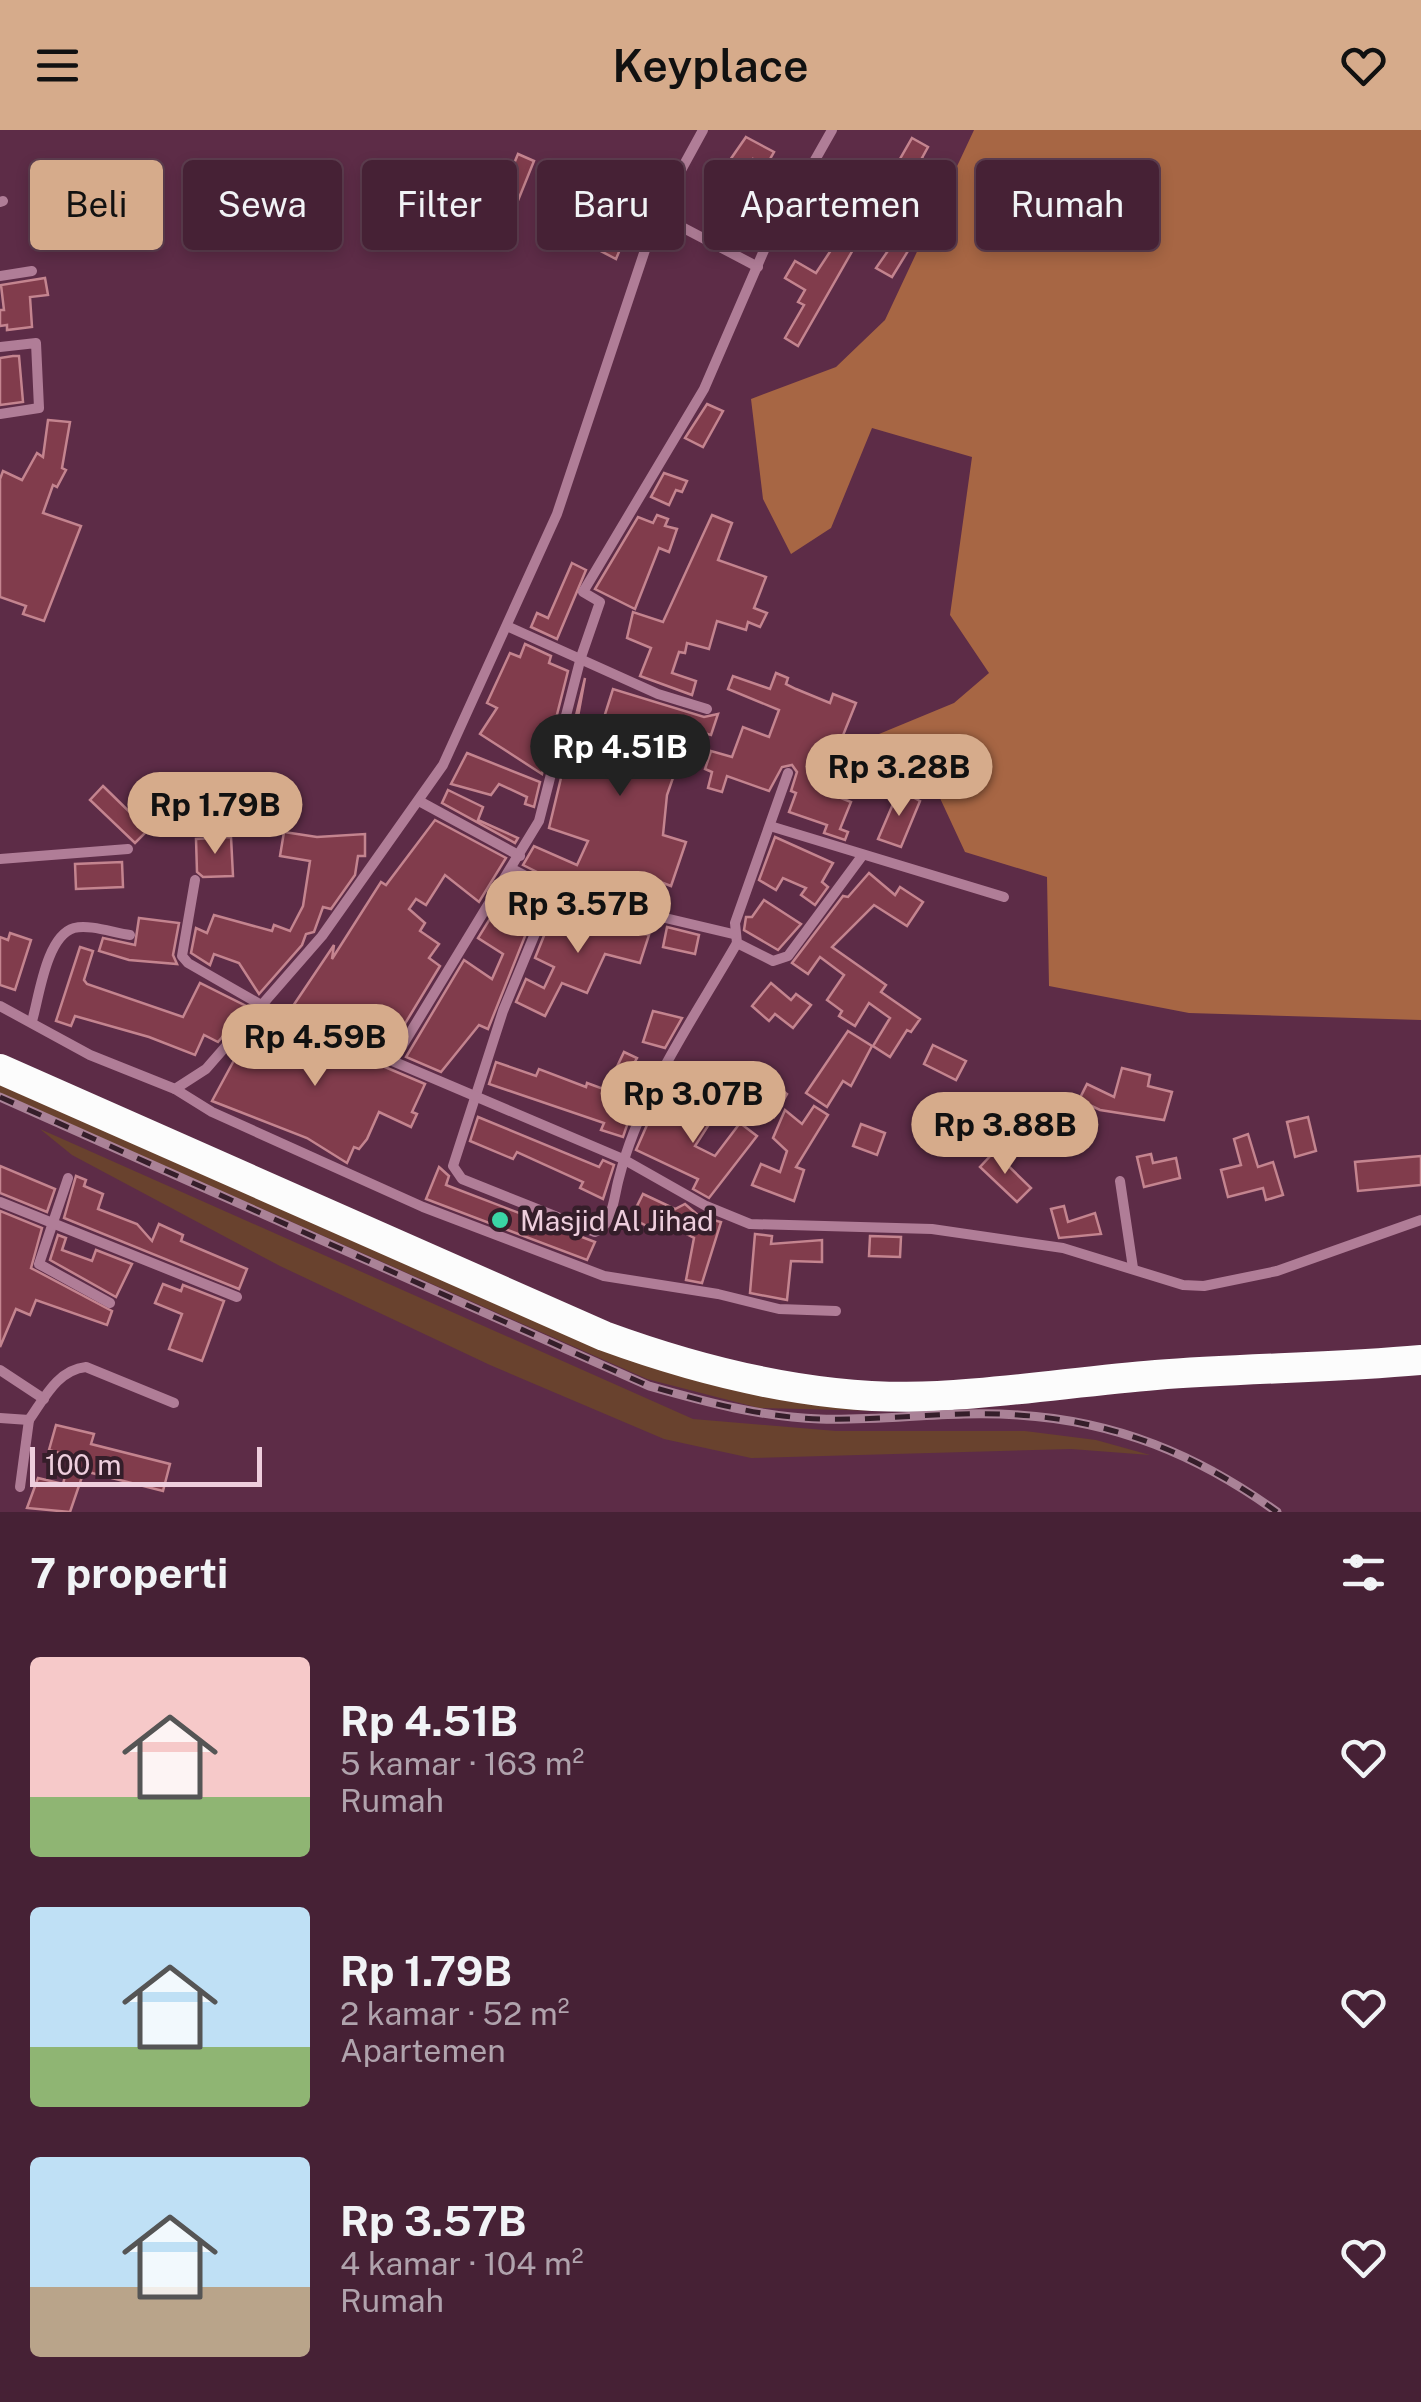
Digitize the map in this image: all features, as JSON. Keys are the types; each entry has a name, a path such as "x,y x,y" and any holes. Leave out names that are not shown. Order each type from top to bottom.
{"highway":[{"path":"0,1070 586,1329 664,1356 780,1383 851,1394 935,1396 1090,1380 1421,1360"}],"street":[{"path":"684,165 703,130"},
{"path":"393,1062 520,856 548,796 580,657 600,602 582,592 704,388 758,266 832,130"},
{"path":"684,228 758,266"},
{"path":"175,1088 206,1069 322,936 443,765 557,514 646,250"},
{"path":"0,276 32,271"},
{"path":"0,347 36,343 40,389 39,408 0,414"},
{"path":"508,627 658,694 707,709"},
{"path":"512,869 553,890 503,1011 453,1166 462,1180 600,1231 607,1223 623,1159 652,1092 735,938 788,774"},
{"path":"420,801 520,856"},
{"path":"770,826 1004,897"},
{"path":"0,860 128,849"},
{"path":"606,904 735,938 773,962 788,956 862,856"},
{"path":"195,880 184,960 263,1006 623,1159 706,1206 750,1224 932,1229 1063,1248 1183,1286 1223,1285 1277,1271 1421,1220"},
{"path":"32,1022 54,949 65,933 86,928 130,935"},
{"path":"0,1006 90,1055 175,1088 212,1112 545,1257 626,1283 718,1294 779,1309 836,1311"},
{"path":"68,1178 40,1266 110,1303"},
{"path":"1120,1181 1134,1268"},
{"path":"0,1202 158,1267 178,1270 237,1297"},
{"path":"20,1487 29,1420 68,1371 86,1367 174,1403"},
{"path":"0,1370 44,1399"},
{"path":"0,1418 29,1420"}],"shaded area":[{"path":"974,130 1421,130 1421,1020 1189,1013 1049,986 1047,877 965,852 939,796 879,734 954,703 989,673 950,615 972,457 872,428 831,528 791,554 763,499 751,399 836,367 885,320 918,250 956,250 956,168"},
{"path":"0,1082 496,1304 883,1411 759,1408 647,1379 0,1093"},
{"path":"40,1129 693,1419 836,1431 1025,1431 1096,1440 1150,1455 1071,1449 751,1458 664,1439 490,1365 280,1266 72,1155"}],"building":[{"path":"746,137 774,152 769,160 730,160"},
{"path":"912,138 928,147 922,158 925,160 899,160"},
{"path":"518,154 534,161 517,203 517,160"},
{"path":"599,250 620,250 616,259"},
{"path":"831,250 853,250 798,346 785,338 804,305 798,302 805,290 785,278 795,261 816,273"},
{"path":"889,250 909,250 892,277 876,268"},
{"path":"45,278 48,295 30,297 32,327 7,330 7,325 0,326 0,310 4,310 1,285"},
{"path":"19,356 23,402 0,405 0,358"},
{"path":"707,404 723,411 703,447 685,438"},
{"path":"48,420 70,422 62,468 66,470 57,487 53,485 43,513 81,526 44,621 23,614 26,606 0,597 0,479 3,471 22,480 37,453 43,457"},
{"path":"664,473 687,481 682,492 676,490 669,505 651,497"},
{"path":"657,515 668,519 665,526 677,529 669,552 659,548 635,609 595,589 638,517 653,523"},
{"path":"712,515 732,523 718,560 766,577 754,608 767,613 760,627 748,622 746,630 717,621 709,649 687,643 685,653 679,652 672,673 696,681 692,695 640,676 651,648 627,638 633,612 663,622"},
{"path":"572,563 586,570 557,639 531,627 537,613 548,618"},
{"path":"525,644 551,656 549,663 568,671 542,774 480,734 497,708 487,703 510,653 520,657"},
{"path":"776,673 788,678 786,684 830,703 833,694 856,703 821,790 851,802 840,829 848,832 845,840 824,833 827,825 789,812 796,793 791,791 797,772 792,765 782,767 769,791 727,776 722,792 708,788 712,772 705,769 711,751 732,757 743,727 769,737 779,710 728,689 733,676 770,689"},
{"path":"585,678 577,722 601,727 613,689 704,717 718,714 711,735 690,729 667,795 663,835 686,842 671,886 650,878 644,904 583,886 579,895 562,891 557,882 523,865 534,846 577,865 588,841 549,828"},
{"path":"467,753 540,782 534,807 525,804 527,797 499,784 491,795 451,784"},
{"path":"103,786 148,830 135,843 90,800"},
{"path":"448,790 483,807 478,820 518,838 515,843 442,803"},
{"path":"899,790 920,801 901,847 878,839"},
{"path":"435,820 506,858 479,902 445,875 426,905 416,899 409,909 425,923 420,931 439,944 429,958 440,966 389,1050 291,1009 334,945 332,959 381,882 386,885"},
{"path":"284,832 317,837 365,834 365,856 358,856 355,875 331,909 323,907 314,932 306,934 302,945 259,994 239,963 214,954 210,965 191,953 196,928 207,933 214,915 272,931 274,925 290,931 303,906 310,861 280,856"},
{"path":"231,837 233,876 203,877 197,872 196,839"},
{"path":"775,837 833,863 822,882 828,887 815,905 801,895 806,888 783,878 776,890 759,880"},
{"path":"122,862 123,887 76,889 75,864"},
{"path":"869,873 895,895 900,887 923,902 907,926 874,905 832,947 886,985 881,992 920,1019 911,1032 907,1030 890,1057 873,1046 890,1018 869,1003 855,1026 839,1016 842,1011 827,1000 844,975 820,957 808,974 792,963 843,896 848,897"},
{"path":"514,880 524,885 520,901 537,906 488,1029 479,1025 441,1072 406,1057 464,960 492,979 503,954 478,938"},
{"path":"764,900 801,924 778,950 744,930 746,917 752,917"},
{"path":"554,911 649,935 640,963 605,954 587,993 562,983 545,1016 516,1002 526,979 544,988 554,967 535,958"},
{"path":"139,918 179,923 173,955 177,964 129,960 99,951 103,938 135,945"},
{"path":"667,927 699,935 695,954 663,947"},
{"path":"10,933 31,940 15,990 0,985 0,937 8,940"},
{"path":"80,947 93,951 84,980 87,984 183,1017 200,983 248,1007 218,1042 204,1035 195,1055 75,1016 71,1026 56,1021"},
{"path":"771,983 791,1000 796,994 811,1005 793,1028 775,1014 769,1021 752,1006"},
{"path":"653,1011 682,1018 665,1048 643,1042"},
{"path":"274,1020 425,1084 412,1112 417,1114 411,1127 379,1112 367,1139 359,1149 354,1147 347,1163 307,1138 212,1101 239,1051 235,1049 252,1029 266,1036"},
{"path":"848,1031 872,1046 851,1086 843,1081 827,1107 806,1093"},
{"path":"933,1045 966,1061 956,1080 924,1064"},
{"path":"624,1052 637,1058 632,1067 645,1073 623,1137 601,1130 604,1123 489,1084 496,1062 536,1076 539,1069 586,1087 587,1083 606,1090"},
{"path":"1122,1068 1150,1075 1148,1086 1172,1092 1164,1120 1100,1110 1079,1100 1087,1084 1114,1097"},
{"path":"770,1080 787,1094 774,1117 756,1103"},
{"path":"697,1099 715,1115 695,1146 715,1156 740,1123 757,1136 709,1198 693,1189 698,1179 636,1150 654,1109 678,1118"},
{"path":"814,1106 828,1115 796,1167 804,1170 794,1201 752,1185 761,1164 780,1172 787,1151 773,1138 785,1110 802,1124"},
{"path":"478,1117 599,1167 603,1160 614,1165 603,1199 580,1188 583,1182 517,1152 513,1159 470,1141"},
{"path":"1308,1117 1316,1151 1295,1157 1287,1122"},
{"path":"861,1124 885,1133 877,1155 853,1146"},
{"path":"1248,1134 1258,1167 1273,1162 1283,1195 1266,1200 1263,1188 1228,1197 1221,1170 1241,1165 1234,1139"},
{"path":"994,1152 1031,1188 1017,1202 980,1167"},
{"path":"1151,1154 1153,1163 1176,1158 1180,1178 1144,1187 1137,1157"},
{"path":"1421,1156 1421,1185 1358,1191 1355,1162"},
{"path":"0,1166 55,1189 47,1212 0,1193"},
{"path":"439,1167 449,1176 446,1185 595,1242 587,1260 426,1199"},
{"path":"76,1176 86,1180 84,1186 103,1194 98,1209 137,1224 152,1241 159,1224 183,1235 181,1241 247,1269 239,1289 64,1218"},
{"path":"643,1194 675,1209 685,1204 699,1216 721,1222 702,1283 686,1280 694,1238 654,1217 649,1227 631,1218"},
{"path":"1064,1206 1068,1222 1095,1213 1101,1234 1059,1238 1051,1209"},
{"path":"0,1211 42,1228 31,1268 112,1311 107,1325 36,1300 30,1315 16,1309 0,1347"},
{"path":"755,1234 772,1236 771,1244 822,1240 822,1262 791,1261 787,1300 750,1293"},
{"path":"58,1235 66,1238 62,1250 92,1261 96,1250 132,1264 116,1297 50,1260"},
{"path":"870,1236 901,1237 900,1257 869,1256"},
{"path":"163,1284 181,1291 183,1285 224,1301 202,1361 169,1349 182,1314 155,1303"},
{"path":"56,1425 94,1434 91,1444 170,1464 163,1491 84,1471 70,1512 27,1508 38,1478 63,1484 70,1456 49,1450"}],"railway":[{"path":"0,1097 649,1386 734,1408 798,1418 994,1414 1089,1425 1155,1444 1186,1458 1277,1512"}],"place":[{"name":"Masjid Al Jihad","path":"500,1220"}]}
